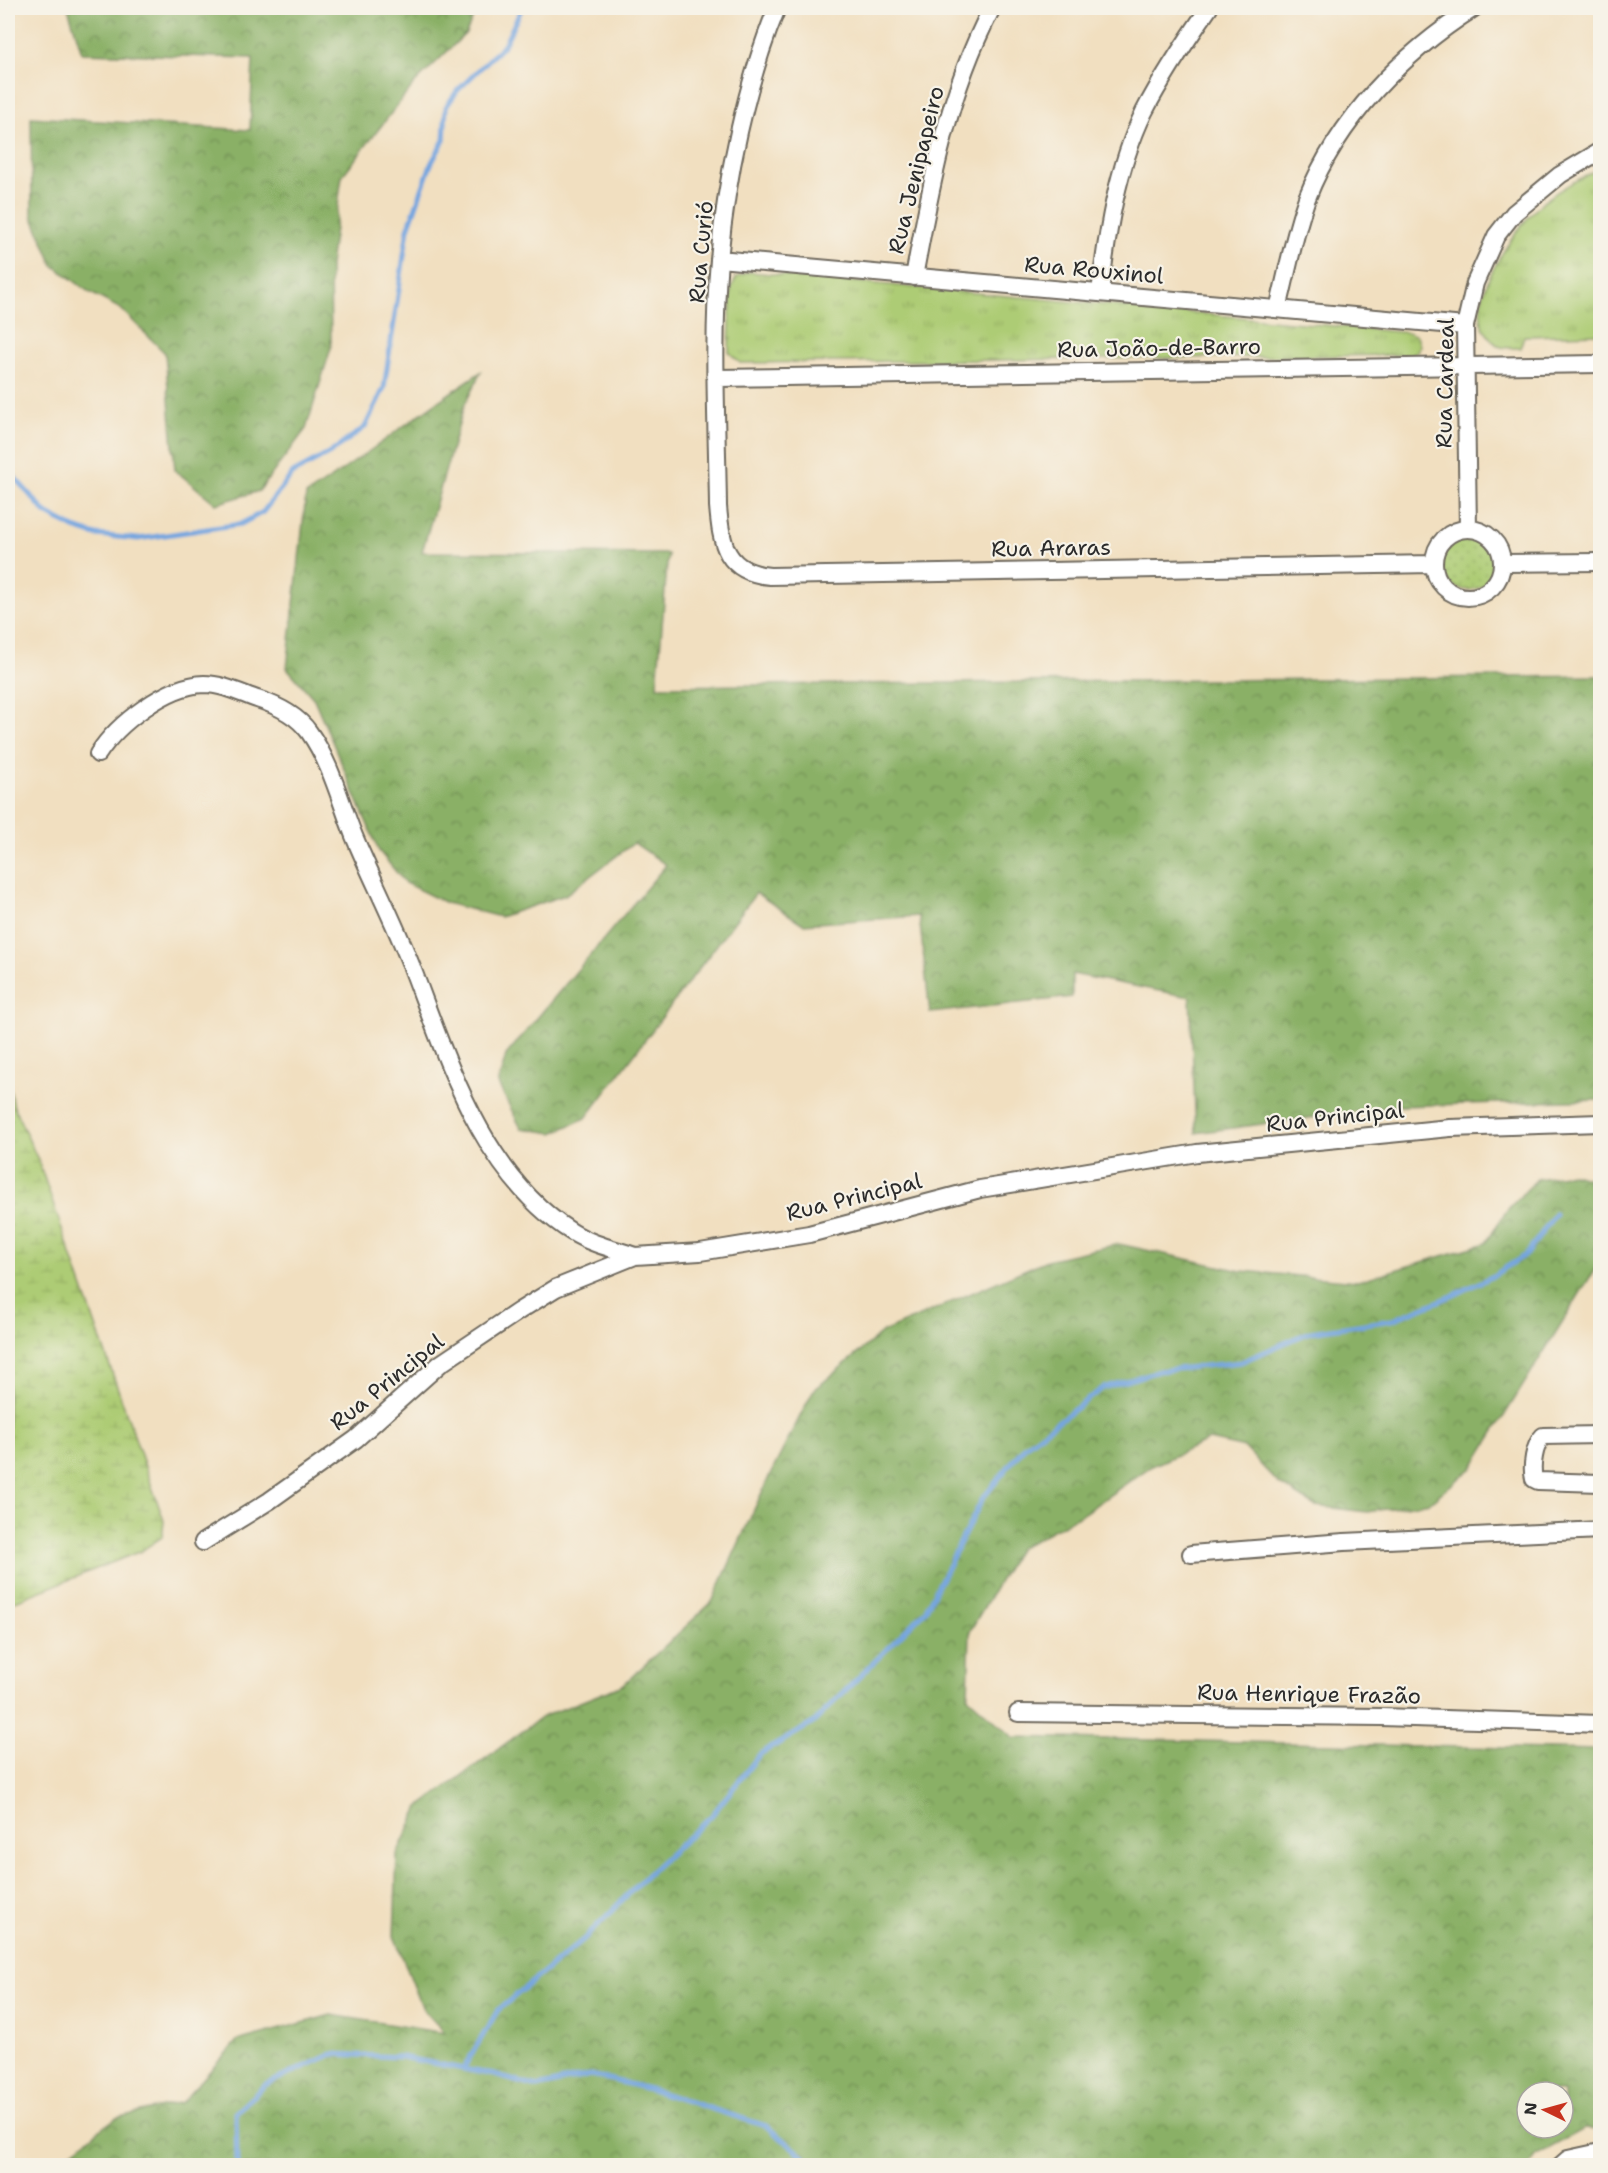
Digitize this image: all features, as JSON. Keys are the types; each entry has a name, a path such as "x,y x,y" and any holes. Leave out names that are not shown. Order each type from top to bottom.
{"street":[{"name":"Rua Curió","path":"718,506 719,259 739,139 754,78 777,8"},
{"name":"Rua Jenipapeiro","path":"914,277 945,126 974,43 992,8"},
{"path":"1100,293 1108,229 1116,195 1143,114 1170,66 1209,8"},
{"path":"1278,309 1307,199 1341,136 1377,88 1415,51 1474,8"},
{"name":"Rua Cardeal","path":"1468,528 1465,326 1484,260 1496,236 1514,213 1560,175 1600,152"},
{"name":"Rua Rouxinol","path":"719,259 1465,326"},
{"name":"Rua João-de-Barro","path":"717,378 1600,364"},
{"name":"Rua Araras","path":"718,506 720,536 734,563 750,574 770,576 1433,564"},
{"path":"1468,528 1488,535 1501,553 1502,563 1494,586 1474,598 1451,594 1435,576 1433,564 1439,543 1457,530 1468,528"},
{"path":"1502,563 1600,562"},
{"path":"98,754 110,736 134,715 170,694 197,685 226,688 269,703 288,712 308,730 325,756 465,1105 512,1175 539,1207 573,1233 635,1256"},
{"name":"Rua Principal","path":"203,1542 269,1501 346,1446 440,1364 519,1311 556,1288 635,1256 700,1252 809,1234 980,1189 1197,1153 1450,1128 1600,1123"},
{"path":"1600,1435 1543,1437 1536,1448 1532,1471 1534,1479 1539,1481 1600,1483"},
{"path":"1191,1554 1403,1539 1600,1530"},
{"name":"Rua Henrique Frazão","path":"1018,1713 1381,1717 1600,1724"},
{"path":"1560,2166 1568,2159 1600,2152"}],"green space":[{"path":"68,8 477,8 466,33 414,84 342,176 330,265 331,348 306,429 259,491 216,504 175,470 165,353 121,309 89,292 53,265 32,215 31,117 250,130 253,58 82,53"},
{"path":"1600,168 1600,334 1524,336 1520,348 1499,346 1485,331 1481,317 1482,301 1495,265 1517,232 1544,201"},
{"path":"749,272 1410,333 1417,336 1420,346 1417,352 1410,355 740,363 729,352 731,288 737,277"},
{"path":"481,372 464,406 422,552 668,554 657,686 1600,676 1600,1100 1398,1106 1196,1133 1190,997 1072,974 1072,997 930,1013 919,916 803,924 756,893 586,1118 553,1133 521,1128 498,1084 506,1055 666,865 634,843 565,895 500,917 446,903 405,883 379,851 314,699 287,668 306,495"},
{"path":"1463,536 1473,536 1483,540 1491,548 1495,563 1491,578 1483,586 1473,590 1463,590 1453,586 1445,578 1441,568 1441,558 1445,548 1453,540"},
{"path":"8,1081 14,1107 38,1160 164,1521 162,1537 141,1551 8,1604"},
{"path":"1572,1174 1600,1181 1600,1261 1472,1468 1430,1502 1367,1512 1315,1506 1278,1483 1245,1448 1209,1440 1150,1467 1084,1513 1018,1549 970,1631 968,1697 1013,1737 1600,1750 1600,2130 1584,2129 1575,2134 1575,2080 1515,2080 1515,2140 1564,2140 1535,2156 1528,2166 57,2165 116,2118 182,2102 237,2041 331,2015 445,2033 423,2009 394,1936 397,1854 419,1807 542,1717 623,1685 712,1602 768,1479 813,1391 883,1332 1047,1260 1119,1244 1241,1271 1358,1281 1486,1243 1507,1210 1537,1179"}],"waterway":[{"path":"8,470 46,513 74,528 96,535 138,539 241,524 263,512 293,473 330,453 365,427 384,388 408,229 431,164 444,140 446,107 457,91 504,45 522,8"},
{"path":"463,2069 498,2010 584,1939 648,1874 712,1815 760,1754 813,1723 925,1611 983,1498 1025,1446 1103,1388 1158,1371 1241,1362 1310,1332 1392,1320 1452,1296 1491,1277 1527,1254 1555,1214"},
{"path":"237,2166 236,2112 265,2085 332,2054 401,2057 494,2075 537,2087 591,2075 649,2089 766,2126 816,2166"}]}
